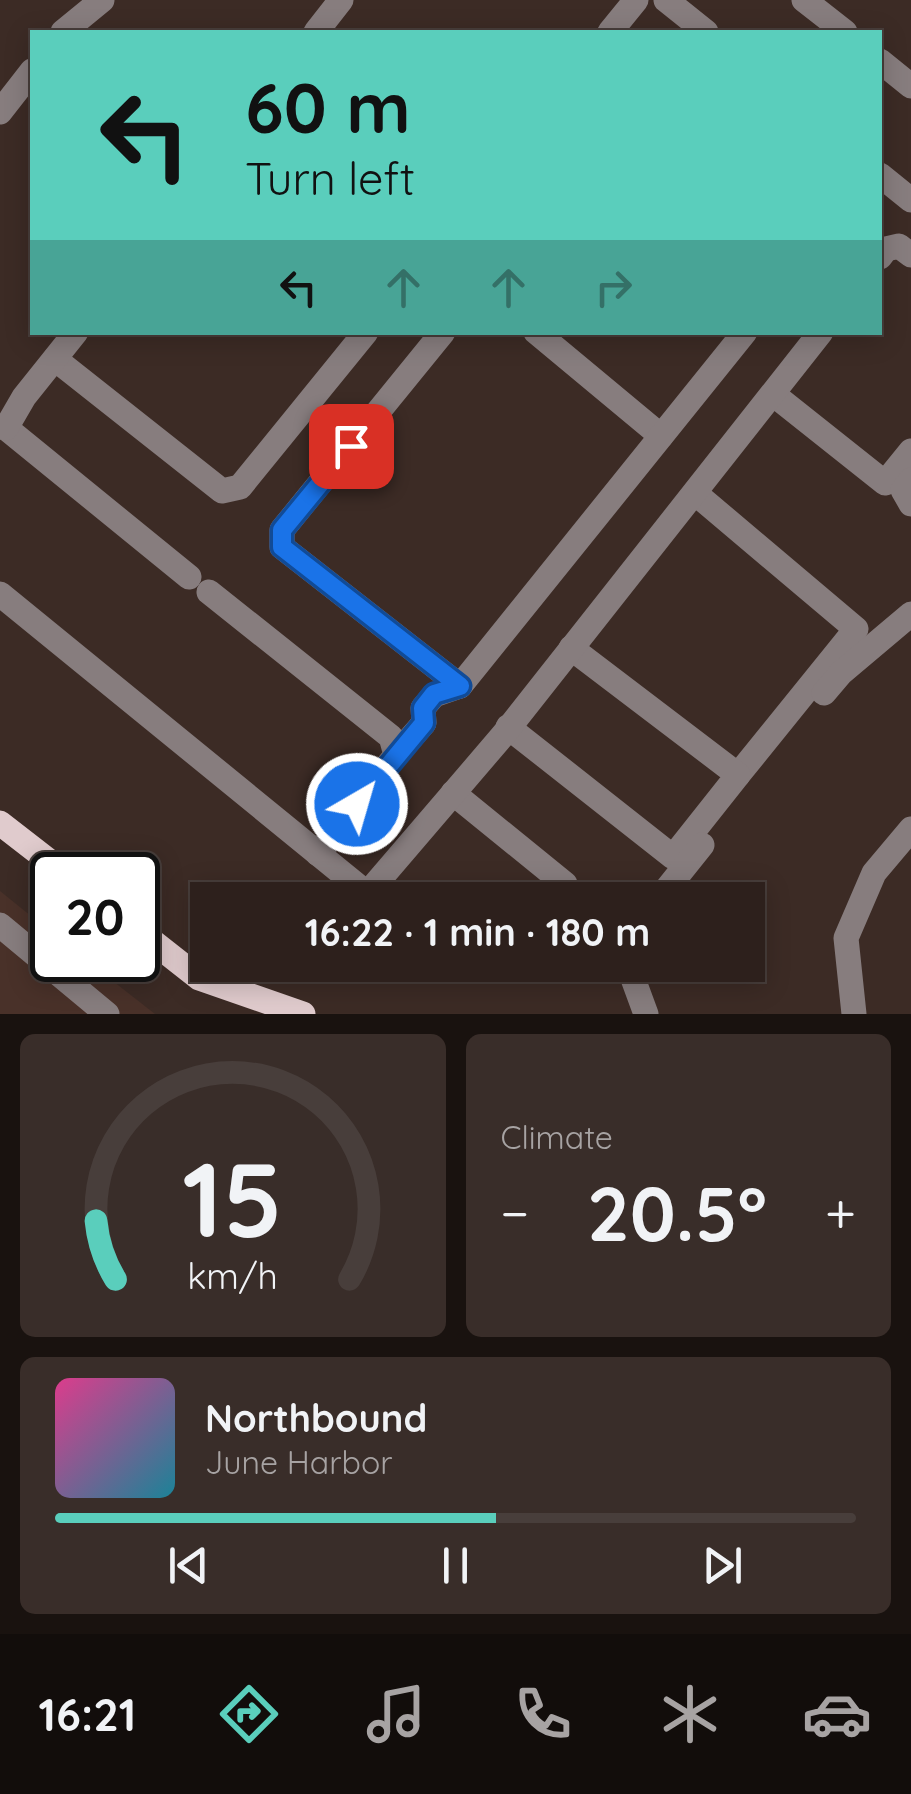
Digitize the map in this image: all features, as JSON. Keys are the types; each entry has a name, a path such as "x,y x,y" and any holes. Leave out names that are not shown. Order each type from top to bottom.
{"main road":[{"path":"0,822 38,852"},
{"path":"160,947 190,971"},
{"path":"204,982 246,1014"},
{"path":"211,982 304,1014"}],"street":[{"path":"65,30 102,0"},
{"path":"318,30 341,0"},
{"path":"612,30 636,0"},
{"path":"666,0 704,30"},
{"path":"804,0 842,30"},
{"path":"882,63 911,86"},
{"path":"0,112 30,74"},
{"path":"882,177 911,200"},
{"path":"882,254 886,249 899,246 911,255"},
{"path":"74,335 3,427 391,737 396,755"},
{"path":"55,359 222,491 240,487 364,335"},
{"path":"441,335 282,530 282,547 460,686"},
{"path":"540,335 661,436"},
{"path":"318,854 424,723 423,708 434,694 460,686 743,335"},
{"path":"383,882 819,335"},
{"path":"772,394 885,483 911,450"},
{"path":"911,480 903,490 911,504"},
{"path":"508,728 673,857 856,629 695,493"},
{"path":"0,594 353,882"},
{"path":"672,882 840,674 911,614"},
{"path":"572,648 738,776"},
{"path":"453,793 564,882"},
{"path":"854,1014 846,938 874,873 911,829"},
{"path":"0,925 108,1014"},
{"path":"634,982 646,1014"}],"shaded area":[{"path":"0,891 30,915 30,982 114,982 155,1014 0,1014"}],"route":[{"path":"351,446 282,530 282,547 460,686 434,694 423,708 424,723 357,804"}]}
